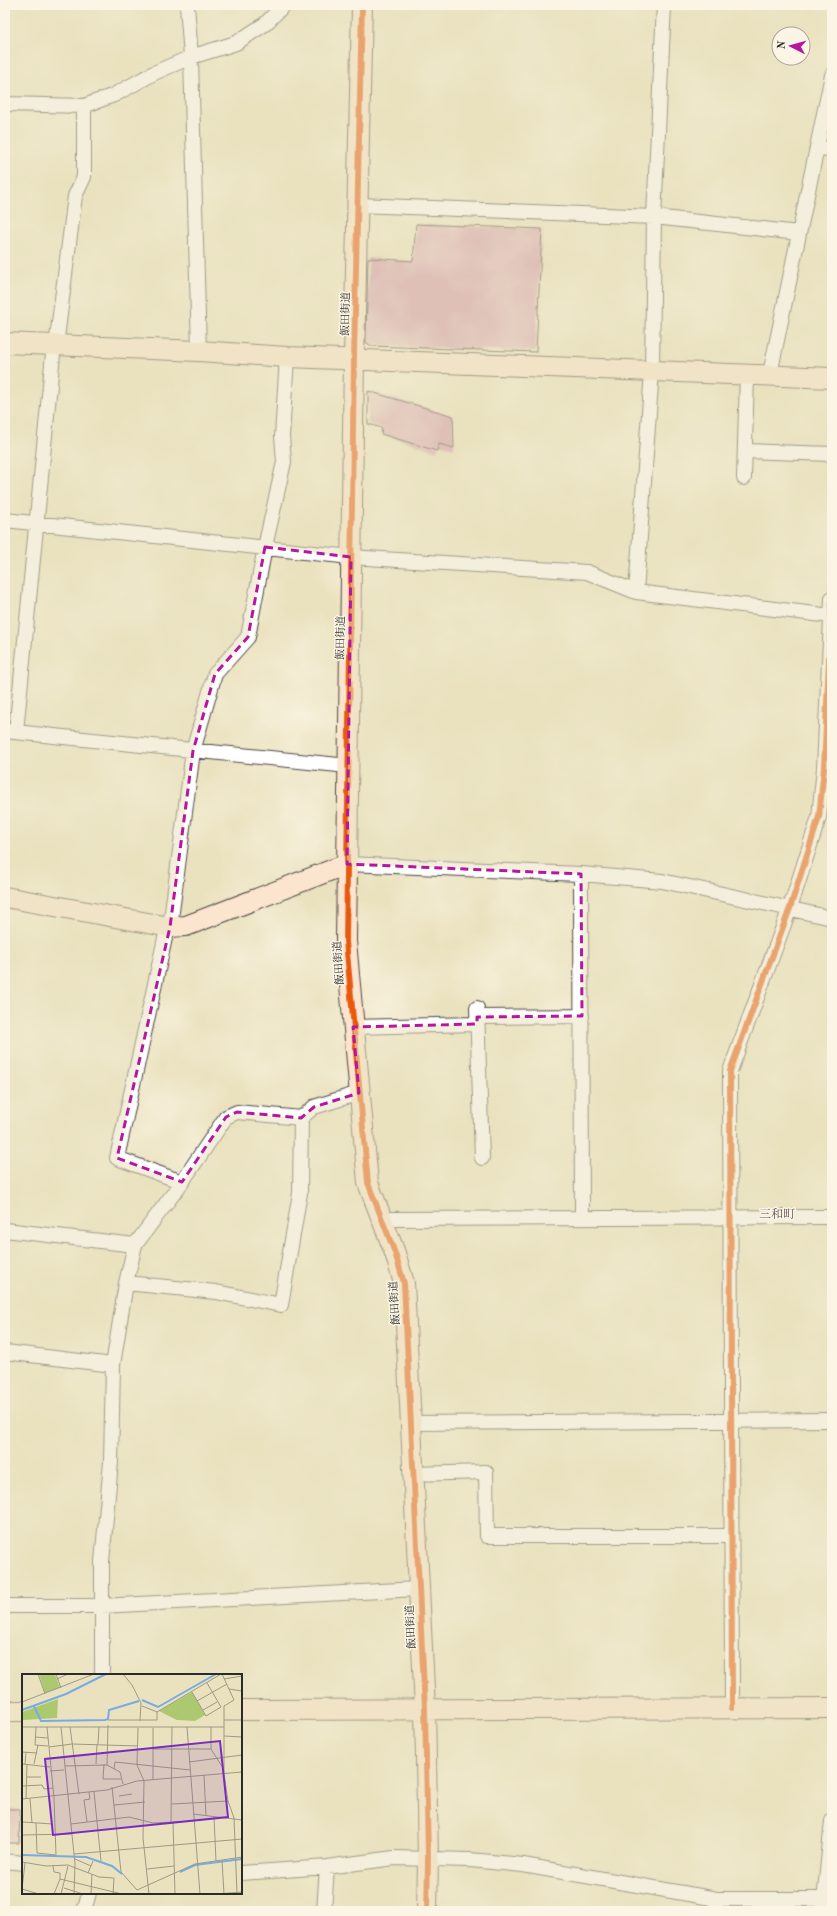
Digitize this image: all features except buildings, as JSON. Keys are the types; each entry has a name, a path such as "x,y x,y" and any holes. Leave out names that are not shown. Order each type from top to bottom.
{"street":[{"path":"187,5 191,57 199,351"},
{"path":"5,104 84,106 114,95 154,73 191,57 236,43 265,24 284,5"},
{"name":"飯田街道","path":"362,5 354,358 346,942 368,1183 381,1219 396,1253 404,1283 425,1709 428,1858 427,1911"},
{"path":"636,592 652,370 654,217 664,5"},
{"path":"770,374 832,75"},
{"path":"84,106 84,177 75,196 56,346 53,354 37,524 10,732 193,752 348,766"},
{"path":"817,148 832,149"},
{"path":"358,205 654,217 799,233"},
{"path":"5,343 199,351 287,357 354,358 770,374 832,378"},
{"path":"182,1182 117,1158 165,938 170,927 193,752 215,674 248,637 265,547 284,462 282,436 287,357"},
{"path":"744,478 747,374"},
{"path":"745,451 832,454"},
{"path":"5,520 351,557 587,572 636,592 831,616"},
{"path":"732,1708 730,1071 790,908 819,818 824,768 832,598"},
{"path":"5,896 170,927 186,926 347,864 581,874 662,881 832,918"},
{"path":"581,874 582,1217"},
{"path":"353,1027 477,1016 582,1016"},
{"path":"477,1016 482,1158"},
{"path":"102,1674 102,1562 111,1462 113,1364 126,1283 135,1245 182,1182 226,1117 237,1112 301,1118 314,1107 359,1093"},
{"path":"126,1283 216,1292 281,1306 300,1193 301,1118"},
{"path":"381,1219 832,1217"},
{"path":"5,1230 135,1245"},
{"path":"5,1352 113,1364"},
{"path":"410,1423 832,1420"},
{"path":"413,1474 486,1472 486,1536 731,1536"},
{"path":"5,1606 101,1606 418,1589"},
{"path":"242,1710 832,1708"},
{"path":"5,1711 22,1711"},
{"path":"242,1873 327,1867 394,1858 428,1858 523,1865 716,1905 826,1903 832,1821"},
{"path":"5,1861 22,1863"},
{"path":"324,1911 327,1867"},
{"path":"84,1911 89,1894"}],"highlighted area":[{"path":"265,547 351,557 347,864 581,874 582,1016 477,1017 477,1024 353,1027 359,1093 314,1107 301,1118 237,1112 226,1117 182,1182 117,1158 170,927 193,751 215,674 248,637"}],"cycle path":[{"path":"362,5 354,358 346,941 368,1183 395,1253 404,1283 425,1709 428,1858 427,1911"},
{"path":"732,1708 730,1071 790,908 819,817 824,768 832,598"}],"district":[{"name":"三和町","path":"777,1214"}]}
